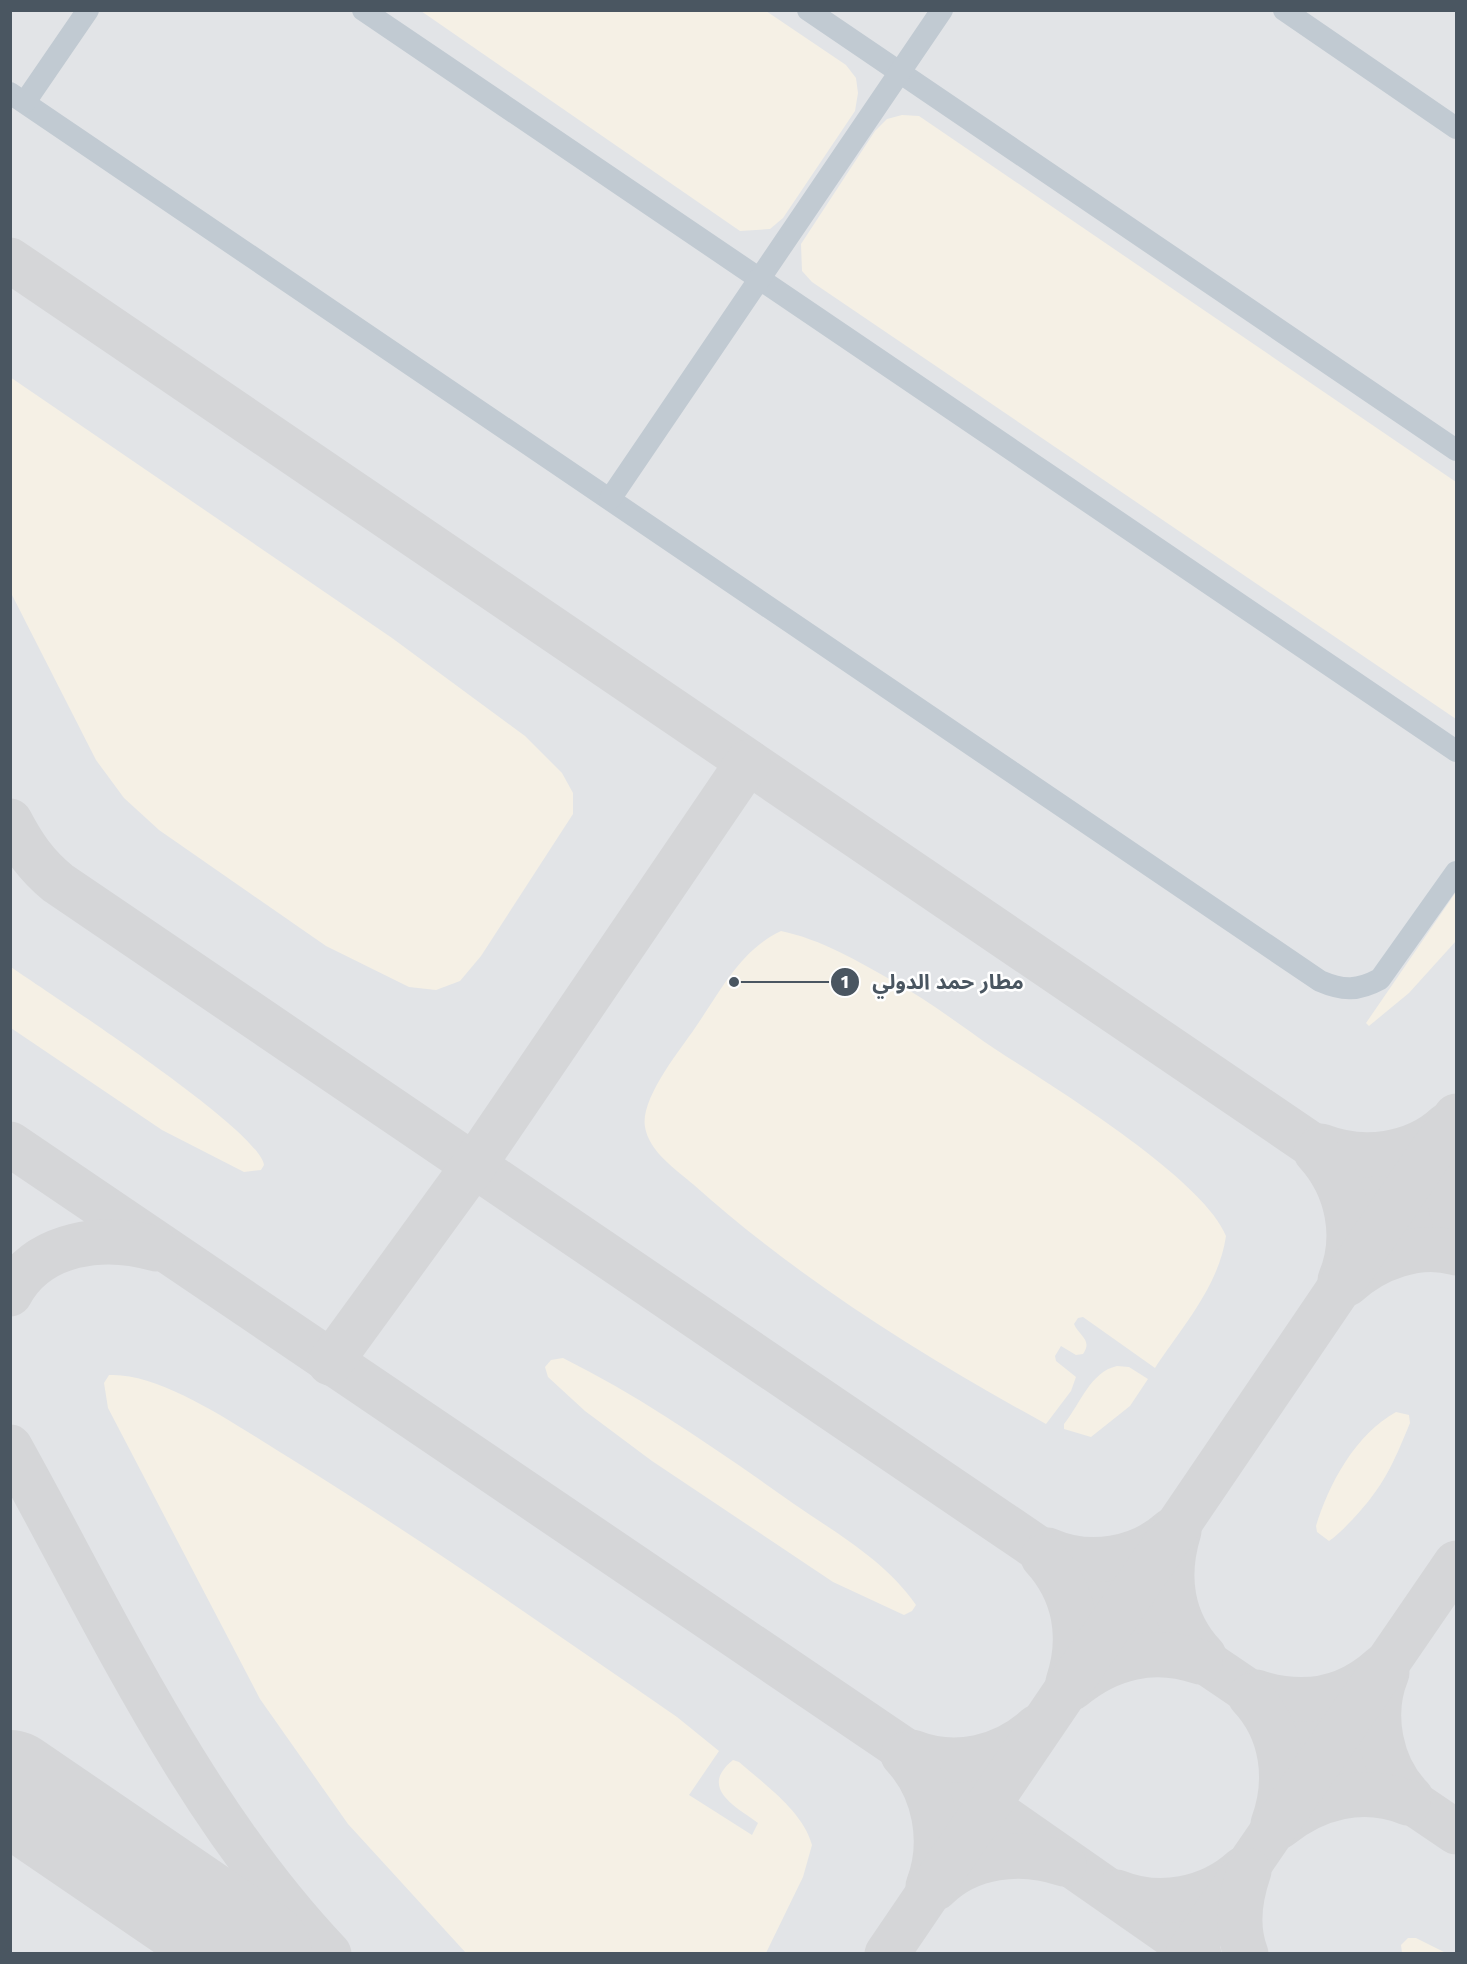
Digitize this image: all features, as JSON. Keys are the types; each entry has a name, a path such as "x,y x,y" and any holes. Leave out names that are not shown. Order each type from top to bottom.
{"lane":[{"path":"88,10 18,97 1320,981 1338,989 1352,990 1366,987 1380,979 1456,872"},
{"path":"363,10 1456,751"},
{"path":"808,10 1456,450"},
{"path":"610,499 942,10"},
{"path":"1284,10 1456,128"}],"shaded area":[{"path":"11,11 1456,11 1456,1953 11,1954"}],"sand":[{"path":"421,11 766,11 846,65 856,78 858,93 855,111 783,218 770,229 740,231"},
{"path":"902,115 919,116 1456,482 1456,719 812,282 802,271 801,244 875,131 887,119"},
{"path":"10,377 392,638 525,736 562,773 573,793 573,814 481,956 460,981 436,990 409,987 326,946 159,830 124,798 96,760 11,593"},
{"path":"1456,892 1456,941 1409,993 1369,1026 1366,1023"},
{"path":"781,931 810,939 838,951 919,996 1122,1134 1188,1187 1212,1213 1226,1236 1216,1272 1198,1305 1155,1368 1083,1317 1078,1318 1074,1324 1086,1342 1086,1349 1083,1354 1076,1355 1061,1346 1055,1356 1056,1361 1076,1377 1071,1391 1046,1424 953,1371 819,1284 734,1219 672,1167 658,1152 648,1136 645,1116 662,1075 732,973 754,949"},
{"path":"11,967 151,1063 228,1123 253,1147 264,1165 261,1170 244,1172 162,1130 11,1028"},
{"path":"563,1358 681,1427 860,1549 904,1589 916,1605 912,1611 904,1615 833,1582 652,1461 585,1411 548,1377 545,1367 551,1360"},
{"path":"1117,1366 1129,1367 1148,1379 1130,1406 1091,1437 1064,1429 1064,1424 1093,1381 1108,1369"},
{"path":"109,1375 153,1383 177,1392 225,1418 436,1552 677,1717 719,1751 689,1795 752,1835 758,1823 724,1796 719,1779 723,1770 733,1760 739,1762 771,1789 792,1810 812,1845 803,1877 766,1953 466,1953 348,1824 260,1699 108,1408 104,1383"},
{"path":"1396,1412 1409,1415 1410,1423 1393,1463 1364,1507 1329,1541 1317,1532 1316,1526 1336,1477 1368,1433"},
{"path":"1408,1938 1416,1938 1446,1953 1402,1953 1401,1945"}],"taxiway":[{"path":"10,260 1456,1243"},
{"path":"330,1363 474,1165 748,762"},
{"path":"10,821 31,855 58,883 1456,1832"},
{"path":"887,1954 1456,1116"},
{"path":"1321,1146 1353,1154 1387,1153 1419,1144 1447,1125"},
{"path":"1453,1128 1447,1152 1446,1175 1449,1198 1456,1222"},
{"path":"10,1144 987,1806 1199,1954"},
{"path":"1316,1152 1336,1181 1347,1213 1348,1247 1340,1280"},
{"path":"10,1294 22,1276 37,1262 74,1246 116,1242 156,1249"},
{"path":"1347,1284 1371,1267 1398,1255 1427,1250 1456,1253"},
{"path":"10,1447 117,1645 193,1776 235,1838 280,1898 329,1954"},
{"path":"1048,1550 1080,1559 1113,1558 1144,1548 1172,1530"},
{"path":"1179,1531 1172,1565 1174,1597 1184,1628 1204,1656"},
{"path":"1043,1557 1063,1585 1073,1616 1075,1648 1068,1682"},
{"path":"1188,1954 1456,1563"},
{"path":"1072,1688 1101,1669 1133,1657 1166,1655 1200,1662"},
{"path":"1256,1692 1290,1699 1323,1698 1354,1687 1382,1667"},
{"path":"1387,1673 1379,1705 1381,1739 1392,1771 1411,1798"},
{"path":"1250,1696 1270,1725 1280,1757 1281,1790 1273,1824"},
{"path":"912,1752 945,1760 978,1758 1009,1746 1024,1738 1037,1727"},
{"path":"903,1755 923,1784 934,1817 936,1852 928,1886"},
{"path":"1279,1827 1308,1808 1340,1797 1374,1795 1408,1803"},
{"path":"936,1888 964,1868 996,1858 1030,1857 1064,1864"},
{"path":"1117,1892 1150,1900 1183,1898 1215,1888 1230,1880 1243,1869"},
{"path":"1246,1954 1241,1934 1240,1913 1249,1871"}],"runway":[{"path":"10,1786 256,1954"}],"place":[{"name":"مطار حمد الدولي","path":"734,982"}]}
